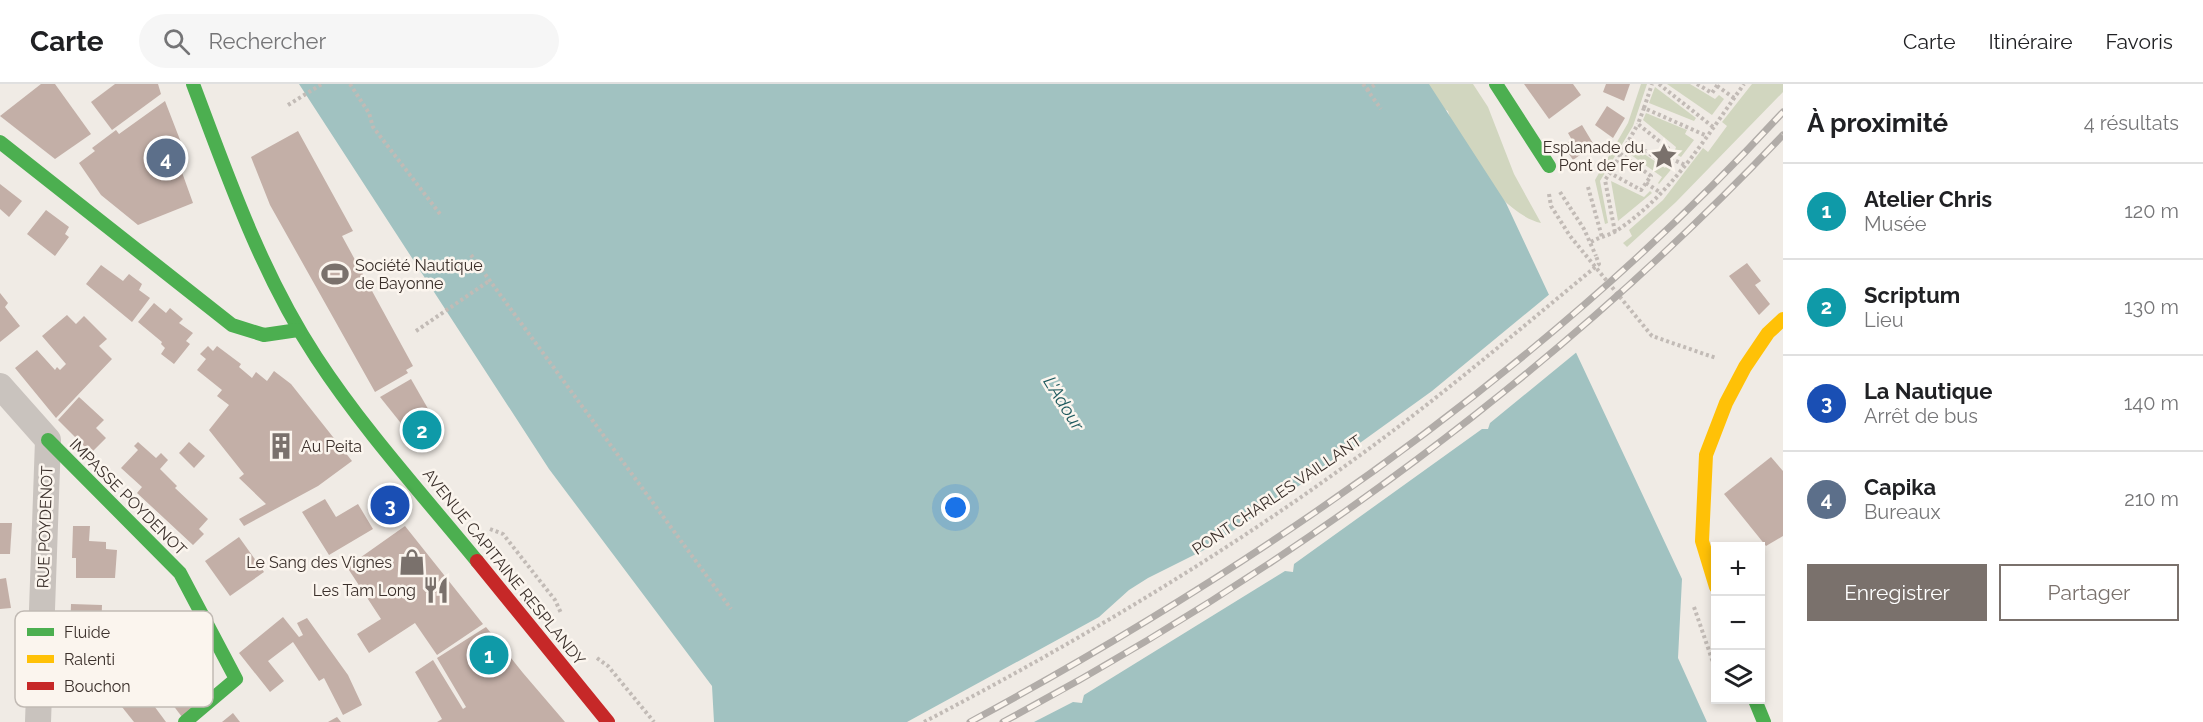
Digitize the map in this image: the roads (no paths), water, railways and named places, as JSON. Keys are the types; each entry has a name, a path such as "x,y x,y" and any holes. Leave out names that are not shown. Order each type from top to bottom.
{"main road":[{"name":"AVENUE CAPITAINE RESPLANDY","path":"193,84 257,251 298,330 340,393 608,722"},
{"path":"1496,84 1549,166"},
{"path":"0,142 232,325 247,333 261,336 278,336 298,330"},
{"path":"1711,571 1702,541 1706,455 1726,403 1745,367 1768,333 1783,318"},
{"name":"IMPASSE POYDENOT","path":"48,440 180,573 200,611"},
{"name":"IMPASSE POYDENOT","path":"213,635 236,679 213,698"},
{"path":"1757,704 1764,722"},
{"name":"IMPASSE POYDENOT","path":"185,722 203,707"}],"street":[{"path":"0,386 48,440"},
{"name":"RUE POYDENOT","path":"42,611 48,440"},
{"name":"RUE POYDENOT","path":"38,722 39,707"}],"water":[{"name":"L'Adour","path":"299,84 1429,84 1506,203 1682,579 1678,658 1707,722 714,722 712,686 549,469"}],"railway":[{"path":"970,722 1081,660 1190,594 1298,524 1402,450 1503,372 1601,290 1694,203 1783,112"},
{"path":"1003,722 1110,663 1214,599 1317,531 1417,460 1607,305 1697,222 1783,135"}],"place":[{"name":"Esplanade du Pont de Fer","path":"1664,156"},
{"name":"Capika","path":"166,158"},
{"name":"Société Nautique de Bayonne","path":"335,274"},
{"name":"Scriptum","path":"422,430"},
{"name":"Au Peita","path":"281,446"},
{"name":"La Nautique","path":"390,505"},
{"name":"Le Sang des Vignes","path":"412,562"},
{"name":"Les Tam Long","path":"436,590"},
{"name":"Atelier Chris","path":"489,655"}]}
